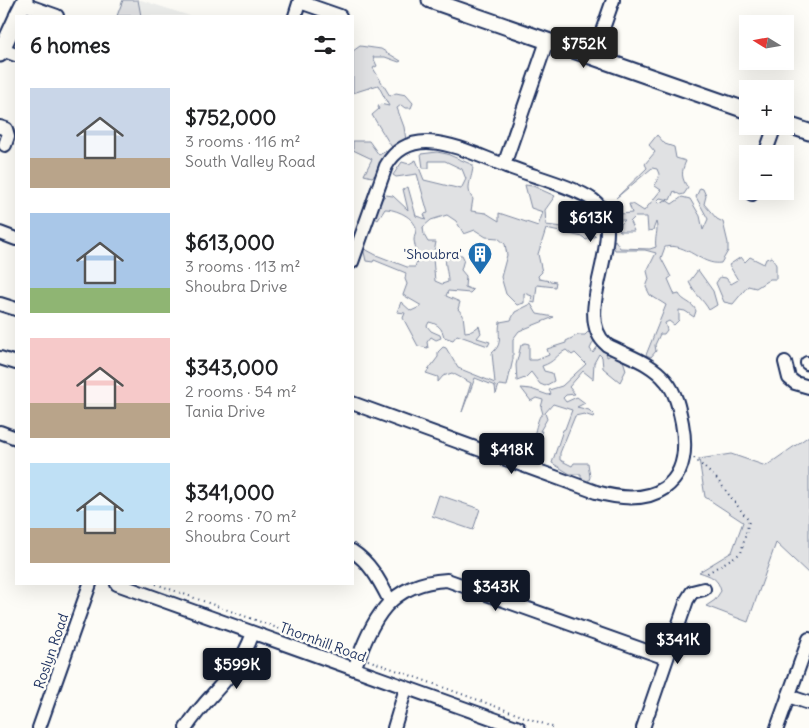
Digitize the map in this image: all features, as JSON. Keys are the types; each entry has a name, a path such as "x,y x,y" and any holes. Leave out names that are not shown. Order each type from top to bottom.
{"main road":[{"path":"430,0 739,108"},
{"path":"6,53 15,25"},
{"path":"794,127 809,132"}],"street":[{"path":"295,15 301,0 338,15"},
{"path":"593,56 613,0"},
{"path":"20,10 52,15"},
{"path":"504,165 547,41"},
{"path":"354,256 390,158 402,148 416,142 431,141 504,165 584,196 601,208 607,232 596,299 595,324 602,340 607,345 648,365 667,382 676,397 684,431 685,453 682,466 669,484 646,496 628,498 610,496 354,403"},
{"path":"0,233 15,239"},
{"path":"0,304 15,310"},
{"path":"0,358 15,363"},
{"path":"785,362 789,378 795,383 809,386"},
{"path":"0,432 15,438"},
{"path":"354,552 361,556 374,571 390,601"},
{"path":"354,669 367,633 379,613 390,601 416,585 447,580 666,658"},
{"name":"Roslyn Road","path":"40,728 92,585"},
{"name":"Thornhill Road","path":"119,585 519,728"},
{"path":"642,728 687,600 692,592 704,589"},
{"path":"186,728 236,668 246,653 253,632"},
{"path":"777,728 809,639"},
{"path":"394,728 406,688"},
{"path":"788,696 809,703"}],"path":[{"path":"682,466 692,469 694,457 717,479 749,521 741,553 706,574"}],"shaded area":[{"path":"122,0 141,0 187,15 116,15"},
{"path":"123,0 138,0 141,15 117,15"},
{"path":"360,46 381,49 401,61 385,57 373,57 377,66 373,68 390,96 396,93 406,95 413,103 411,108 405,108 401,105 397,108 404,127 406,140 393,149 372,115 379,109 380,104 389,106 378,85 354,93 354,50"},
{"path":"657,135 665,144 674,147 676,158 686,161 682,175 688,188 684,194 680,195 674,191 670,200 660,198 657,201 659,203 666,200 672,204 682,197 690,199 700,216 703,230 708,219 696,197 700,188 703,189 706,196 704,204 717,219 723,222 728,251 721,263 714,263 680,248 673,246 665,247 661,258 671,277 668,279 675,295 679,294 696,311 694,317 685,311 679,310 679,320 674,325 669,321 665,323 667,330 664,334 660,334 655,345 656,351 651,357 646,355 666,305 650,295 646,287 649,279 647,271 656,253 645,250 615,250 612,244 615,240 620,248 650,249 656,247 656,222 653,230 648,231 647,217 635,217 630,222 634,231 620,231 618,227 625,220 614,220 619,214 632,213 629,204 633,204 644,211 661,190 655,186 659,174 657,169 652,168 616,198 647,168 645,164 655,152 649,145"},
{"path":"354,141 369,141 379,155 386,151 387,154 377,174 372,177 364,175 372,159 354,150"},
{"path":"437,152 447,154 473,165 469,187 470,195 473,199 471,211 486,213 499,221 499,213 538,226 543,212 531,208 525,185 533,186 555,196 545,210 546,225 579,229 578,231 596,236 586,240 583,237 546,229 538,254 542,272 538,276 539,279 556,282 555,287 537,285 535,303 531,302 532,296 524,293 524,303 517,305 506,294 501,277 507,255 505,244 498,238 486,237 475,230 464,234 456,221 447,215 431,220 423,227 424,235 428,242 436,242 433,258 435,281 442,284 448,282 446,254 462,255 464,259 461,270 466,276 465,287 473,290 470,293 448,291 446,296 460,302 458,309 463,315 465,332 472,331 479,326 481,333 477,338 490,342 488,346 457,335 453,340 444,337 439,327 429,322 427,326 431,331 440,335 441,338 436,340 431,337 427,342 428,348 418,346 403,318 405,313 397,312 401,302 411,311 422,306 403,295 407,284 405,279 406,273 374,260 373,262 366,261 363,248 407,267 415,267 417,253 414,240 415,225 408,217 394,210 385,209 378,220 375,218 376,211 379,202 386,195 393,196 408,210 403,189 408,187 416,216 426,219 424,214 428,213 417,174 396,177 393,175 402,162 409,164 416,160 424,180 461,189 466,179 462,169 445,161 429,161 429,168 423,168 421,154"},
{"path":"741,257 745,262 750,257 764,264 766,259 772,257 776,265 776,279 770,279 756,288 748,286 733,304 724,302 716,283 720,277 726,278 731,284 738,280 729,265"},
{"path":"698,270 713,291 717,305 709,310 689,282"},
{"path":"531,304 537,314 554,317 519,331 513,339 513,359 507,386 499,385 496,394 495,386 475,378 462,412 471,383 452,373 443,376 438,382 438,377 426,373 438,357 438,352 443,347 446,348 458,368 495,383 492,353 498,346 500,322 511,320 515,312"},
{"path":"589,331 593,331 596,336 590,349 593,353 598,346 603,346 606,349 607,357 613,354 622,357 626,370 620,382 603,368 602,357 599,354 594,363 593,379 583,371 569,387 575,394 566,395 563,398 566,402 577,397 585,403 577,407 589,410 594,415 593,417 584,414 575,416 560,453 560,460 572,466 574,463 588,463 590,477 588,483 581,480 581,474 570,474 552,463 572,410 553,404 545,413 547,419 540,431 542,431 533,451 540,458 531,455 537,424 540,416 543,414 541,407 543,400 536,398 531,401 521,388 531,389 548,395 551,394 549,390 562,386 586,364 575,353 572,355 566,350 550,363 542,366 544,371 552,373 554,381 545,386 540,384 531,372 525,378 517,381 516,365 521,345 525,343 529,344 529,360 537,360 549,355 547,349 566,343 566,341 578,335 585,335"},
{"path":"809,436 809,574 776,543 748,622 706,606 715,600 721,591 718,583 713,578 699,572 732,552 743,522 705,497 699,459 731,454 766,466"},
{"path":"439,495 480,509 473,530 432,516"}],"place":[{"name":"'Shoubra'","path":"480,275"}]}
